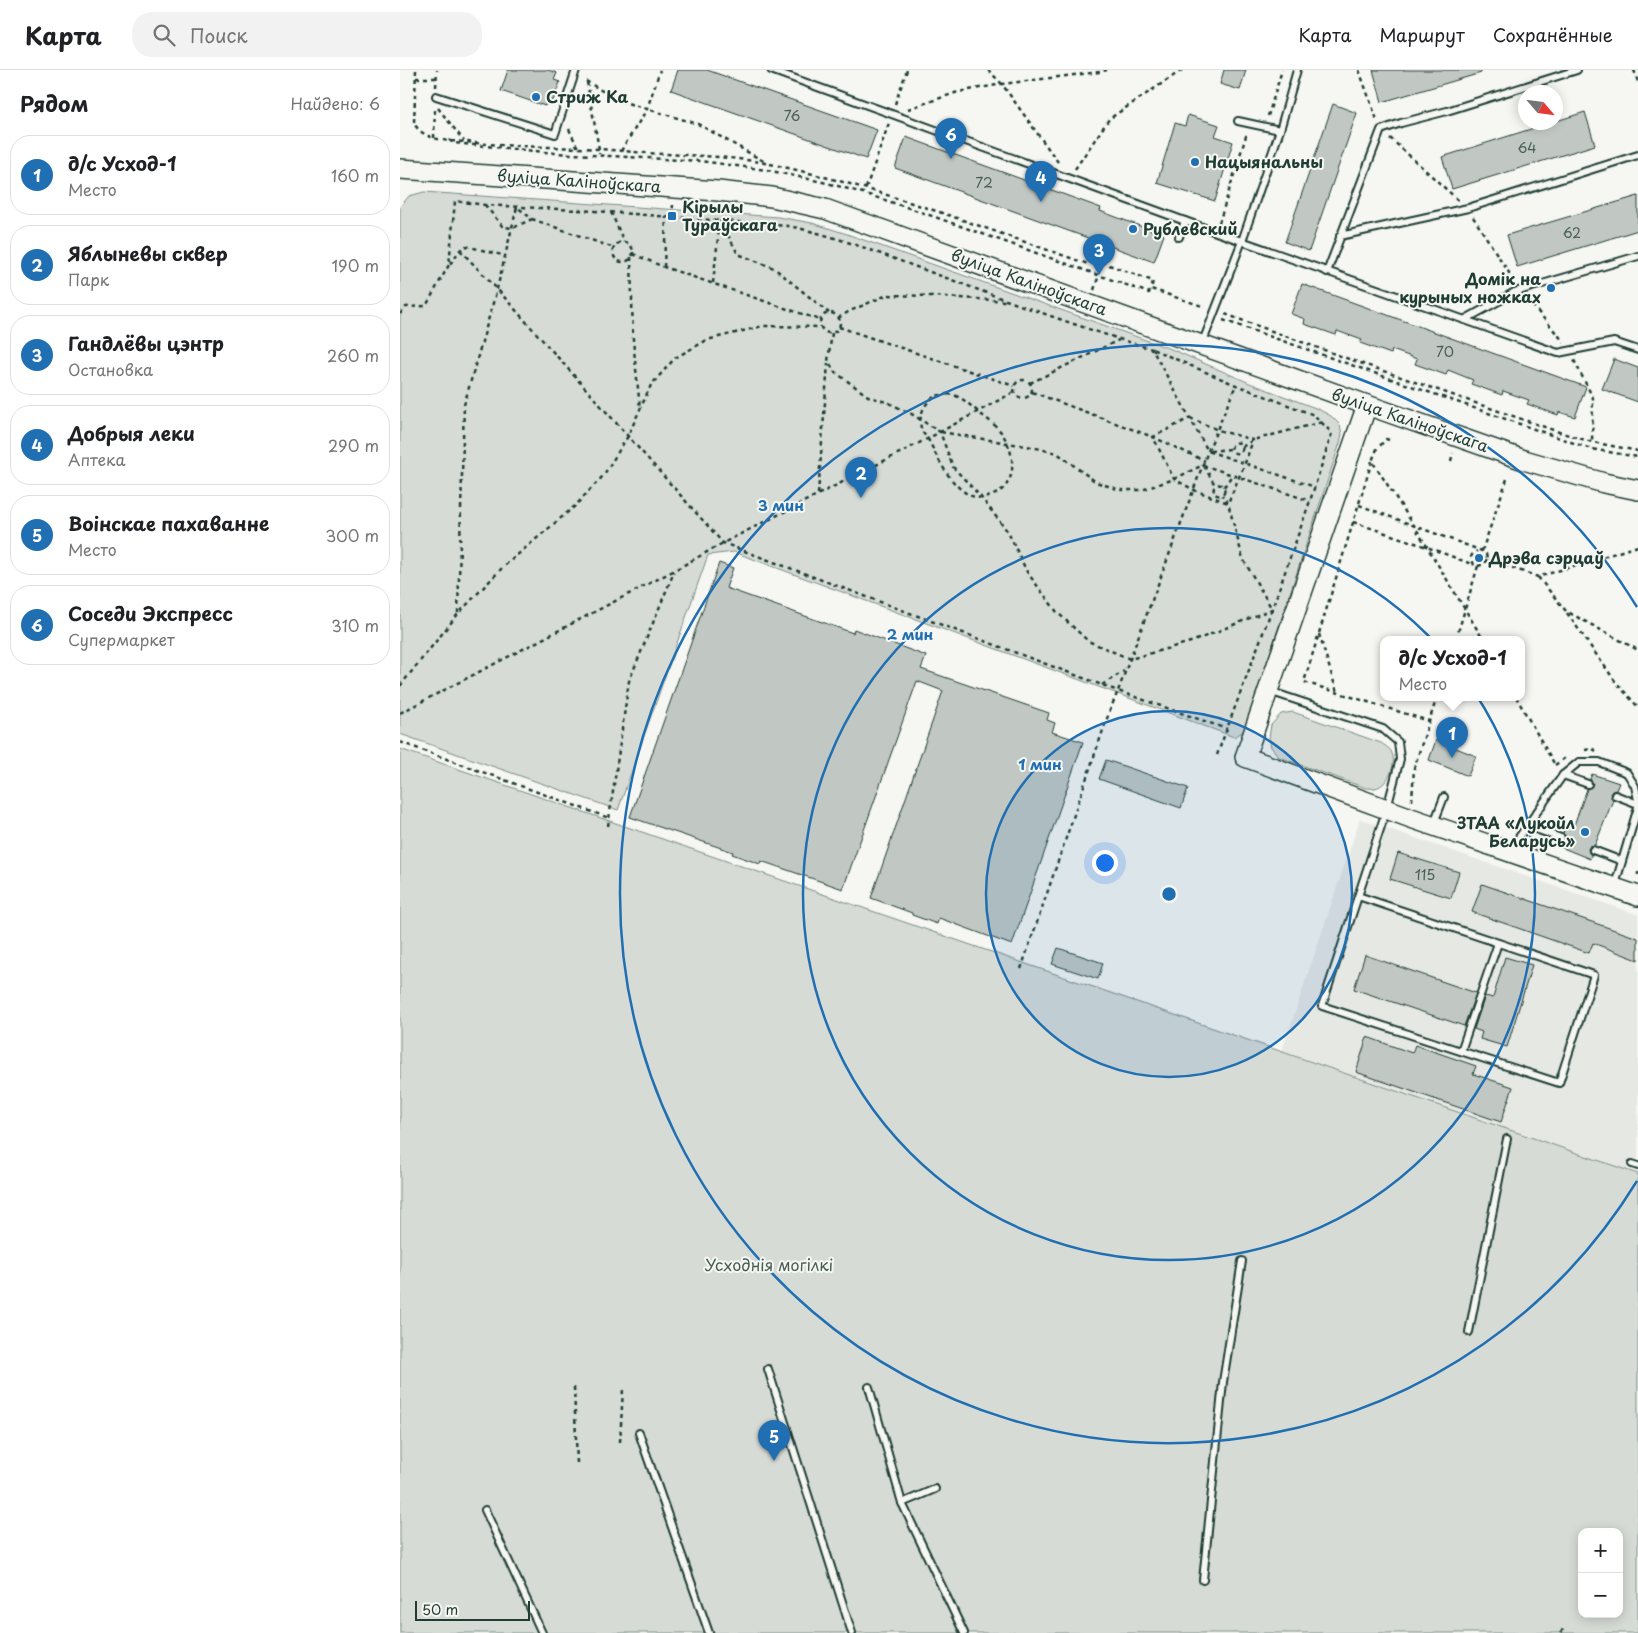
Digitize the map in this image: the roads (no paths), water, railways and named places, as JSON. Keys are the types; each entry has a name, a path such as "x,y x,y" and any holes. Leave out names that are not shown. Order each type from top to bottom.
{"main road":[{"name":"вуліца Каліноўскага","path":"400,169 718,191 798,202 847,216 1524,460 1604,483 1638,490"},
{"path":"1367,405 1245,757 1411,818 1638,896"}],"lane":[{"path":"771,70 1185,221 1558,353 1614,342 1638,350"},
{"path":"1327,272 1381,130 1577,70"},
{"path":"1201,345 1242,241 1298,71"},
{"path":"436,96 555,134 575,72"},
{"path":"1238,120 1280,130"},
{"path":"1340,236 1468,208 1638,155"},
{"path":"1179,237 1185,221"},
{"path":"1464,320 1520,290 1638,256"},
{"path":"1268,690 1384,730 1398,742 1400,759 1387,808 1358,896 1322,1006 1559,1083 1594,975 1358,896"},
{"path":"1509,851 1563,775 1579,762 1599,762 1627,772 1635,786 1638,804 1614,887"},
{"path":"1563,775 1588,784"},
{"path":"1615,795 1638,804"},
{"path":"1434,825 1444,797"},
{"path":"1527,826 1561,838"},
{"path":"1593,850 1622,860"},
{"path":"1461,1051 1498,944"},
{"path":"1469,1332 1507,1139"},
{"path":"1202,1580 1223,1382 1242,1261"},
{"path":"768,1369 852,1633"},
{"path":"869,1387 902,1503 964,1633"},
{"path":"639,1433 710,1633"},
{"path":"902,1503 935,1489"},
{"path":"485,1510 542,1633"}],"place":[{"name":"Стриж Ка","path":"536,97"},
{"name":"Соседи Экспресс","path":"951,159"},
{"name":"Нацыянальны","path":"1195,162"},
{"name":"Добрыя леки","path":"1041,202"},
{"name":"Кірылы Тураўскага","path":"672,216"},
{"name":"Рублевский","path":"1133,229"},
{"name":"Гандлёвы цэнтр","path":"1099,275"},
{"name":"Домік на курыных ножках","path":"1551,288"},
{"name":"Яблыневы сквер","path":"861,498"},
{"name":"Дрэва сэрцаў","path":"1479,558"},
{"name":"д/с Усход-1","path":"1452,758"},
{"name":"ЗТАА «Лукойл Беларусь»","path":"1585,832"},
{"name":"Воінскае пахаванне","path":"774,1461"}],"park label":[{"name":"Усходнія могілкі","path":"769,1265"}]}
